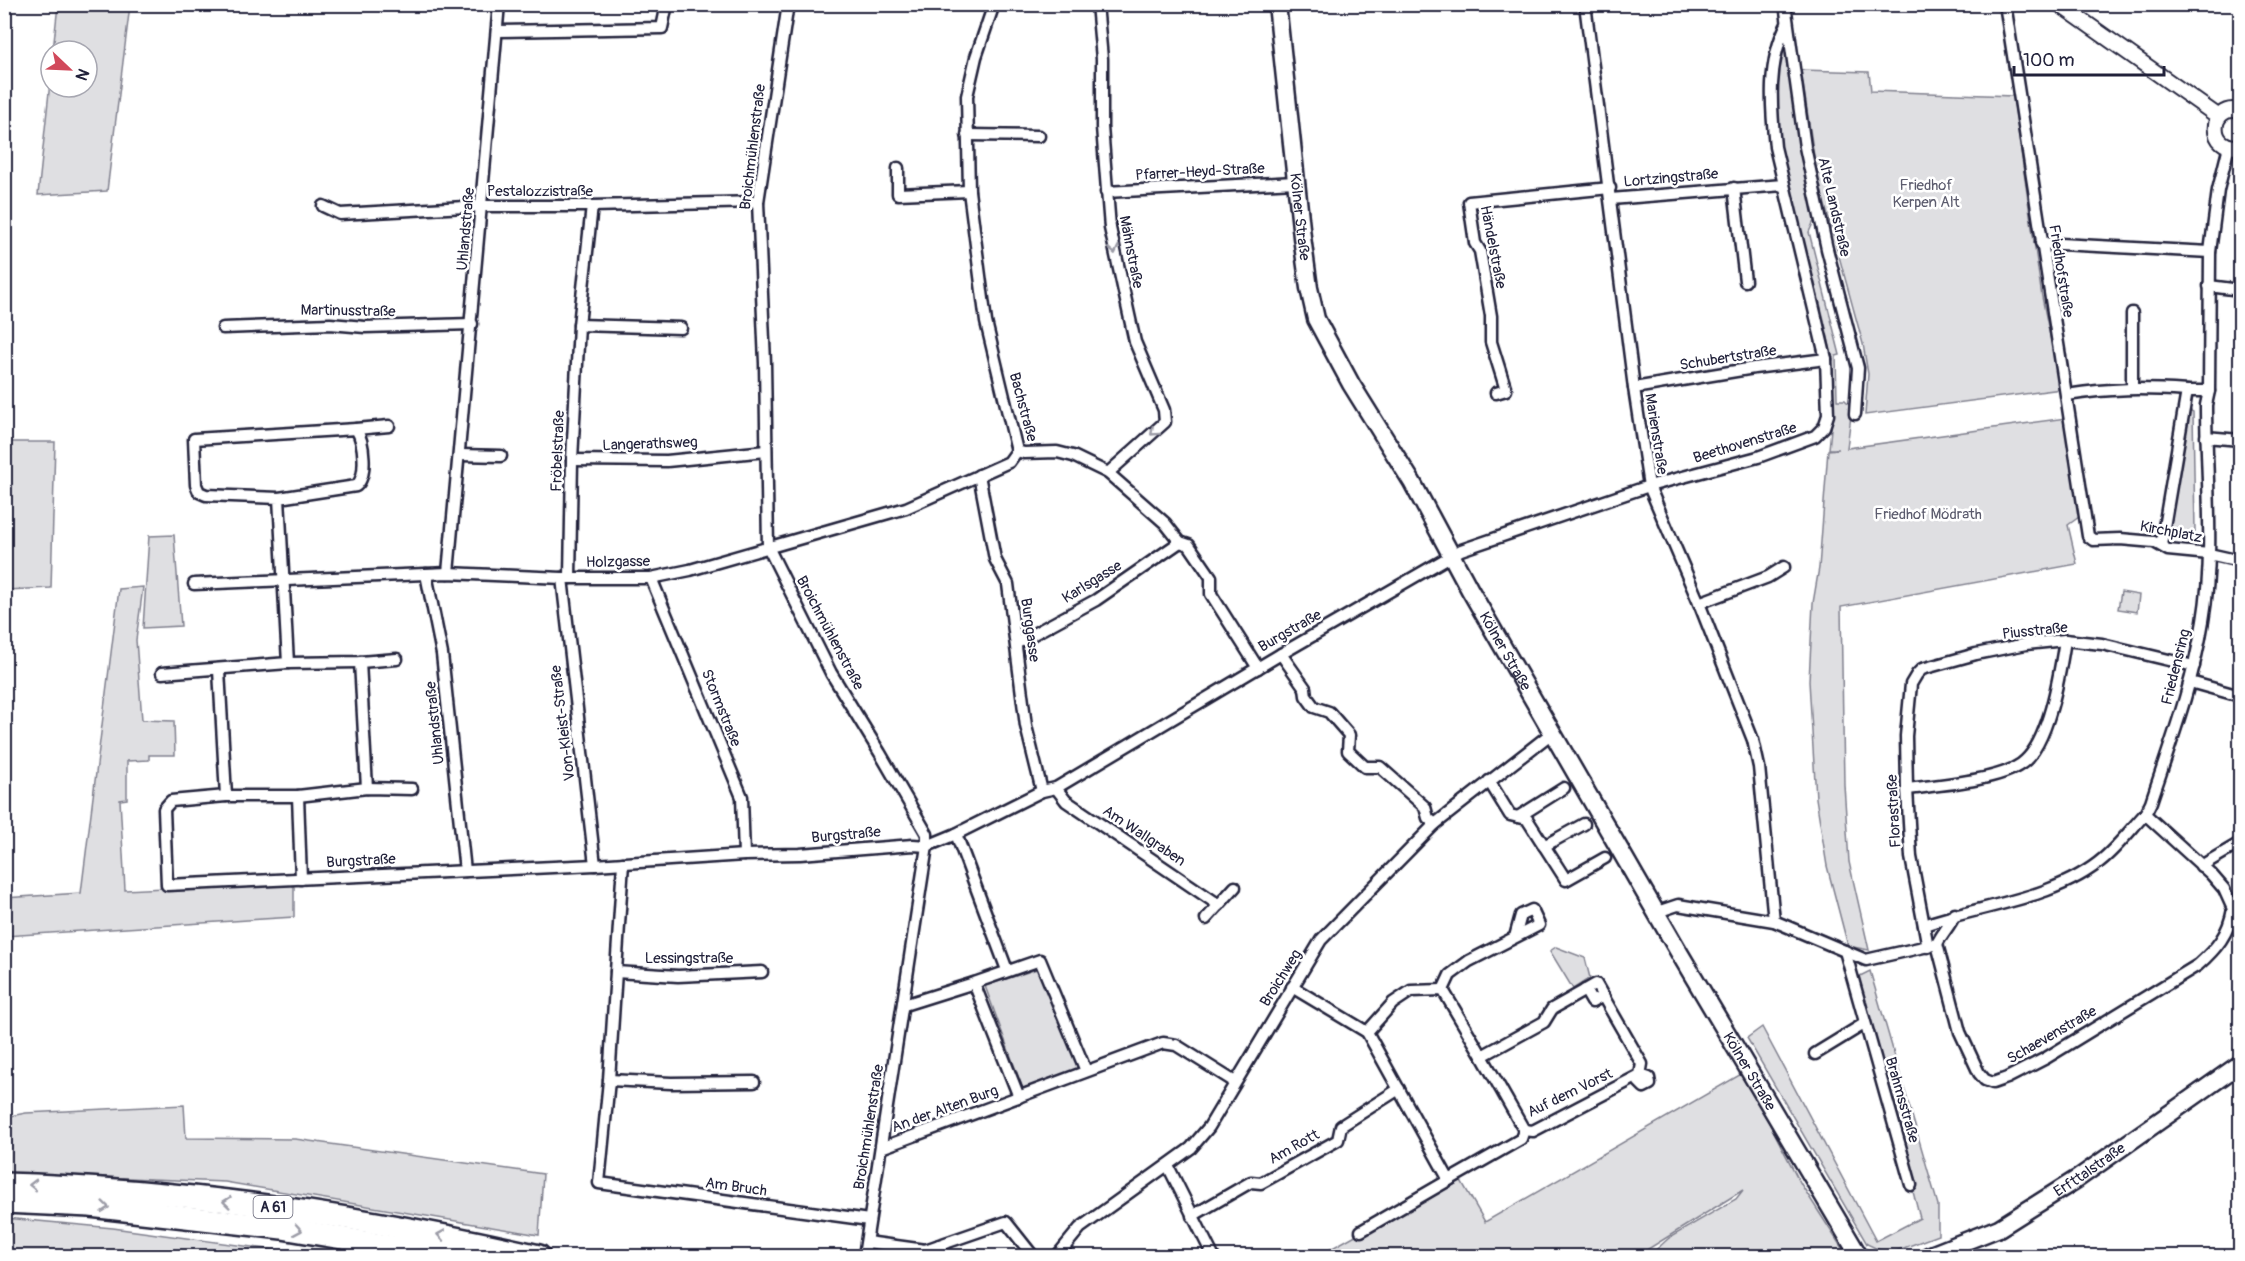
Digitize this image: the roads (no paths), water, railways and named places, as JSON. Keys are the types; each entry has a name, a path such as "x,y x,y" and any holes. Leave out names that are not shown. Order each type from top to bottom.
{"highway":[{"name":"A 61","path":"4,1184 81,1186 288,1209 458,1238 539,1257"},
{"name":"A 61","path":"4,1202 90,1206 282,1227 449,1257"}],"main road":[{"name":"Kölner Straße","path":"1276,4 1295,182 1309,288 1316,319 1351,384 1412,482 1452,557 1859,1257"},
{"name":"Erfttalstraße","path":"1928,1257 2000,1228 2077,1179 2241,1064"}],"street":[{"name":"Uhlandstraße","path":"448,573 500,4"},
{"path":"497,31 662,28 667,4"},
{"name":"Broichmühlenstraße","path":"788,4 758,202 768,547 831,673 927,834 904,1005 864,1257"},
{"name":"Bachstraße","path":"994,4 976,57 967,96 969,191 986,322 1017,451 1024,453 1057,452 1072,456 1108,473 1165,523 1180,542 1188,545 1211,577 1211,594 1258,668"},
{"name":"Mähnstraße","path":"1097,4 1102,59 1102,127 1110,228 1135,342 1164,410 1165,422 1108,473"},
{"name":"Marienstraße","path":"1585,4 1634,388 1649,486 1699,603 1753,740 1759,768 1774,921"},
{"name":"Alte Landstraße","path":"1785,4 1807,157 1825,240 1858,368 1856,414"},
{"name":"Friedhofstraße","path":"2005,4 2088,536 2093,540"},
{"path":"2059,4 2219,117"},
{"name":"Beethovenstraße","path":"1452,557 1472,546 1649,486 1796,445 1815,436 1824,427 1828,415 1826,359 1775,147 1771,111 1775,54 1779,39 1787,24"},
{"path":"2235,146 2219,141 2215,129 2219,117 2232,110 2240,109"},
{"path":"968,135 1039,136"},
{"name":"Friedensring","path":"2145,814 2151,802 2190,682 2204,620 2209,554 2206,405 2209,391 2210,252 2218,190 2235,146"},
{"path":"897,168 898,194 969,191"},
{"name":"Pfarrer-Heyd-Straße","path":"1106,192 1295,182"},
{"name":"Lortzingstraße","path":"1610,194 1784,185"},
{"name":"Lortzingstraße","path":"1734,188 1745,281"},
{"name":"Händelstraße","path":"1496,393 1506,390 1491,342 1491,316 1480,251 1475,243 1469,202 1610,194"},
{"name":"Pestalozzistraße","path":"323,206 339,214 483,206 758,202"},
{"name":"Fröbelstraße","path":"566,578 579,325 592,206"},
{"path":"2042,243 2210,252"},
{"path":"2209,286 2241,290"},
{"path":"2132,313 2132,388"},
{"name":"Martinusstraße","path":"223,327 472,324"},
{"path":"579,325 681,328"},
{"name":"Schubertstraße","path":"1634,388 1754,368 1826,359"},
{"path":"2067,395 2105,389 2132,388 2209,391"},
{"path":"2162,545 2187,391"},
{"path":"356,429 361,437 363,473 361,482 356,486 279,498 206,495 199,492 196,485 194,438 389,426"},
{"path":"2206,436 2241,440"},
{"name":"Langerathsweg","path":"572,460 666,461 766,451"},
{"name":"Holzgasse","path":"194,584 448,573 566,578 651,578 690,570 906,508 1009,462 1017,451"},
{"path":"460,455 501,456"},
{"name":"Burggasse","path":"979,476 995,559 1008,584 1026,726 1041,791"},
{"path":"279,498 288,663"},
{"name":"Kirchplatz","path":"2093,540 2120,539 2154,542 2168,550 2209,554 2241,561"},
{"name":"Karlsgasse","path":"1017,643 1095,600 1180,542"},
{"name":"Burgstraße","path":"226,796 171,801 164,809 167,885 595,865 927,846 1041,791 1056,788 1281,654 1452,557"},
{"path":"1699,603 1768,576 1784,567"},
{"name":"Uhlandstraße","path":"426,574 442,654 465,871"},
{"name":"Von-Kleist-Straße","path":"566,578 595,865"},
{"name":"Stormstraße","path":"651,578 742,797 744,855"},
{"path":"1907,789 1998,774 2020,765 2028,758 2035,751 2044,732 2065,640"},
{"name":"Piusstraße","path":"1917,674 1923,669 1976,654 2026,644 2065,640 2102,644 2194,666"},
{"path":"1281,654 1305,688 1306,696 1314,707 1329,712 1349,735 1348,751 1365,767 1380,767 1425,807 1428,818 1435,824"},
{"path":"162,674 288,663 360,663 397,659"},
{"path":"360,663 367,788"},
{"path":"219,670 226,796 297,796 367,788 412,789"},
{"name":"Florastraße","path":"1917,674 1911,684 1906,736 1907,789 1911,857 1924,925 1932,945"},
{"path":"2190,682 2241,696"},
{"name":"Broichweg","path":"1057,1257 1080,1228 1191,1148 1209,1127 1322,940 1435,824 1553,732"},
{"path":"1489,781 1510,815 1527,819 1566,880 1605,858"},
{"name":"Am Wallgraben","path":"1056,788 1066,801 1219,904"},
{"path":"1518,817 1564,788"},
{"path":"297,796 301,879"},
{"path":"1924,925 1955,914 2041,892 2073,879 2104,858 2145,814 2211,874 2237,908"},
{"path":"1544,846 1584,824"},
{"path":"956,834 1006,970"},
{"path":"2201,866 2241,843"},
{"path":"623,863 609,1080 754,1082"},
{"path":"1206,919 1235,887"},
{"path":"1657,912 1678,905 1774,921 1866,960 1932,945 1949,928 1955,914"},
{"name":"Schaevenstraße","path":"1932,945 1960,1032 1979,1073 1985,1080 1993,1083 2046,1058 2198,965 2223,939 2237,908"},
{"path":"1367,1032 1393,1003 1412,992 1443,990 1450,975 1463,965 1515,937"},
{"name":"Brahmsstraße","path":"1845,951 1911,1185"},
{"path":"904,1005 1040,960 1086,1071"},
{"name":"Lessingstraße","path":"616,972 678,976 762,972"},
{"name":"An der Alten Burg","path":"974,983 1019,1097"},
{"name":"Auf dem Vorst","path":"1443,990 1524,1130 1533,1131 1640,1075 1642,1064 1596,984 1552,1009 1544,1022 1482,1056"},
{"path":"1292,987 1367,1032 1449,1180"},
{"path":"1815,1054 1864,1024"},
{"name":"An der Alten Burg","path":"881,1148 1163,1043 1176,1045 1235,1082"},
{"name":"Am Bruch","path":"609,1080 599,1183 869,1220"},
{"name":"Am Rott","path":"1192,1216 1251,1182 1261,1183 1338,1140 1341,1126 1399,1089"},
{"path":"1361,1231 1521,1139 1524,1130"},
{"path":"1168,1166 1213,1257"},
{"path":"867,1242 925,1250 1006,1222 1033,1257"},
{"path":"939,1245 944,1257"}],"park label":[{"name":"Friedhof Kerpen Alt","path":"1926,194"},
{"name":"Friedhof Mödrath","path":"1928,514"}]}
